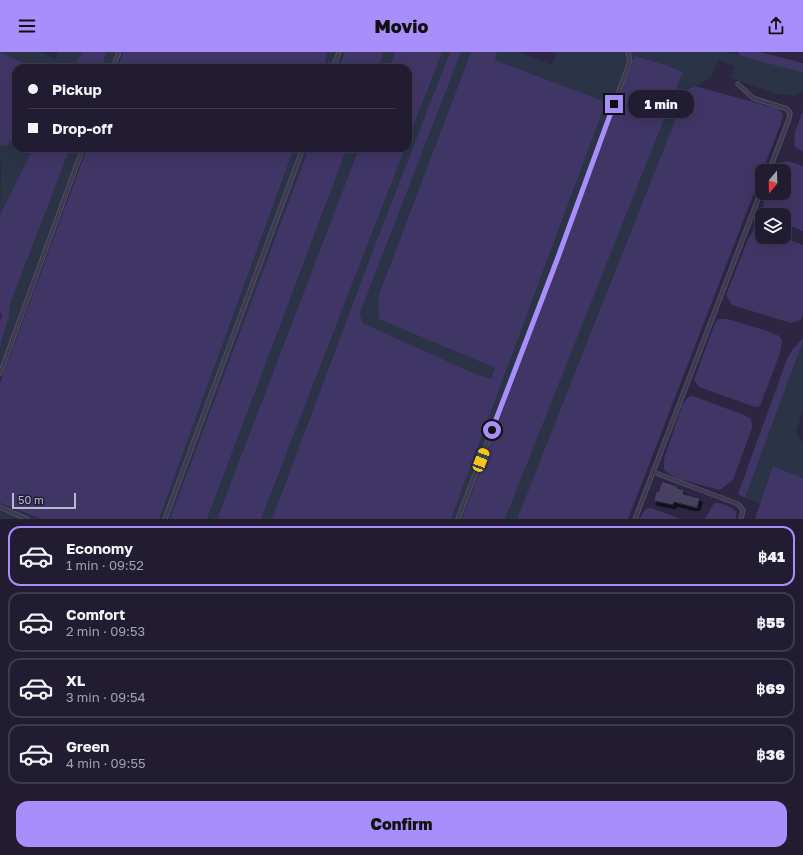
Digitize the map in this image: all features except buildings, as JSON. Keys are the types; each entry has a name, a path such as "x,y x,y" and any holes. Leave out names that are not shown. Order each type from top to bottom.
{"lane":[{"path":"114,64 119,52"},
{"path":"334,64 339,52"},
{"path":"458,519 557,260 630,61 628,52"},
{"path":"738,84 753,98 778,105 787,109 790,113 772,164"},
{"path":"0,374 82,152"},
{"path":"165,519 302,152"},
{"path":"635,519 758,200"},
{"path":"653,472 738,504 743,510 741,519"},
{"path":"0,507 27,519"}],"shaded area":[{"path":"0,52 26,64 12,64 12,138 8,145 0,146"},
{"path":"1,52 41,52 55,58 58,52 82,52 75,64 26,64"},
{"path":"82,52 107,52 102,64 75,64"},
{"path":"107,52 122,52 118,64 102,64"},
{"path":"123,52 328,52 324,64 118,64"},
{"path":"328,52 345,52 340,64 324,64"},
{"path":"345,52 384,52 380,64 340,64"},
{"path":"384,52 395,52 390,64 380,64"},
{"path":"395,52 442,52 412,130 412,64 390,64"},
{"path":"442,52 450,52 412,150 412,130"},
{"path":"450,52 461,52 360,313 362,323 471,372 491,379 495,368 379,319 378,297 471,52 497,52 495,60 606,102 451,519 272,519 373,250"},
{"path":"461,52 471,52 378,297 379,319 495,368 492,379 471,372 361,323 360,313"},
{"path":"497,52 519,52 552,65 556,52 728,52 803,72 803,91 795,96 776,94 731,78 735,66 718,60 711,78 687,90 517,519 505,519 683,72 666,65 635,56 462,519 451,519 606,102 495,60"},
{"path":"635,56 666,65 683,72 505,519 462,519"},
{"path":"695,86 778,109 783,114 765,164 755,164 755,190 628,519 517,519 687,90"},
{"path":"803,111 803,152 794,146 795,132"},
{"path":"12,137 12,152 31,152 0,215 0,146 8,144"},
{"path":"31,152 68,152 9,307 9,317 0,346 0,320 2,318 0,309 0,215"},
{"path":"68,152 83,152 0,370 0,346 9,317 9,307"},
{"path":"86,152 293,152 159,519 41,519 0,503 0,383"},
{"path":"293,152 308,152 170,519 159,519"},
{"path":"308,152 345,152 207,519 170,519"},
{"path":"345,152 357,152 217,519 207,519"},
{"path":"357,152 403,152 261,519 217,519"},
{"path":"403,152 411,152 272,519 261,519"},
{"path":"788,161 803,166 803,231 791,226 791,208 763,208 765,200 791,200 791,164 779,163"},
{"path":"755,228 755,244 791,244 791,240 803,245 803,314 801,320 791,323 732,305 726,295 749,237"},
{"path":"719,319 727,319 767,331 779,336 782,341 780,353 760,406 755,407 699,387 694,380 715,323"},
{"path":"803,338 745,498 738,494 787,359 793,349"},
{"path":"803,341 803,411 796,431 800,439 803,441 803,478 773,466 761,504 745,498"},
{"path":"693,396 751,419 752,428 733,480 720,490 676,478 664,470 664,459 682,406 687,398"},
{"path":"773,466 803,478 803,519 755,519"},
{"path":"714,503 726,505 736,511 736,519 705,519"},
{"path":"0,504 38,519 0,519"},
{"path":"651,508 681,519 639,519 646,509"}],"waterway":[{"path":"743,52 803,68"}],"route":[{"path":"492,430 557,260 614,104"}]}
